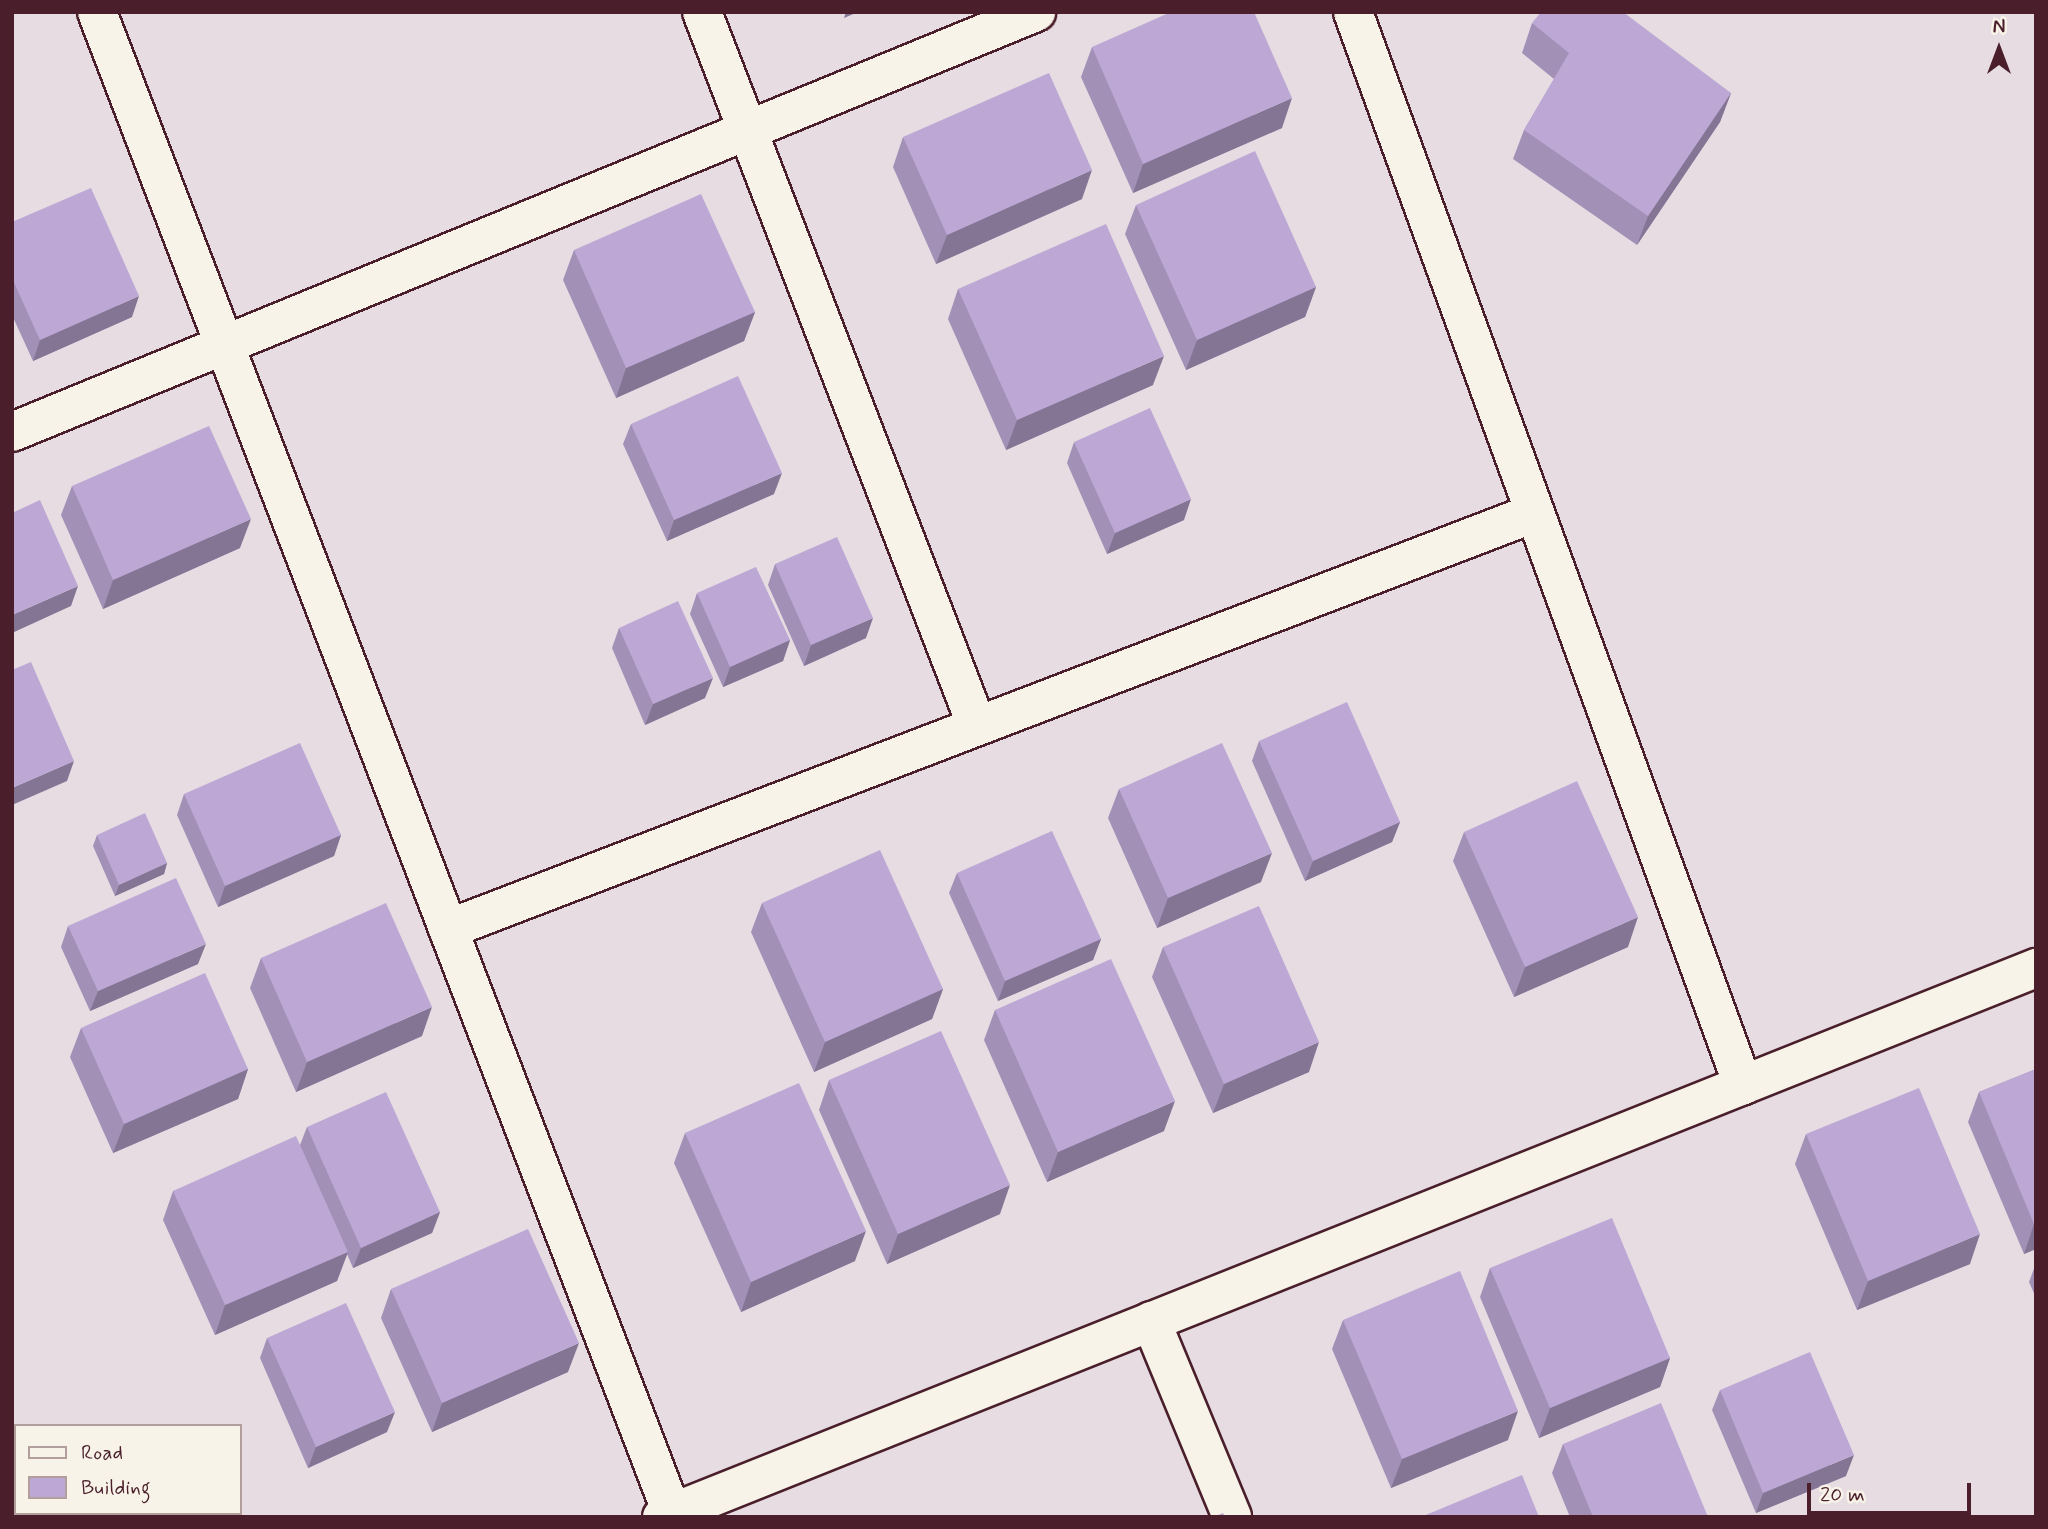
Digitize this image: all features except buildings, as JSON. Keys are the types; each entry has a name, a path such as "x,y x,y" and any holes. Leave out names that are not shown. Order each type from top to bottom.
{"street":[{"path":"97,12 448,929 667,1515 2036,968"},
{"path":"702,12 976,726"},
{"path":"12,432 1037,12"},
{"path":"1353,12 1743,1085"},
{"path":"448,929 1534,513"},
{"path":"1151,1321 1232,1517"}]}
